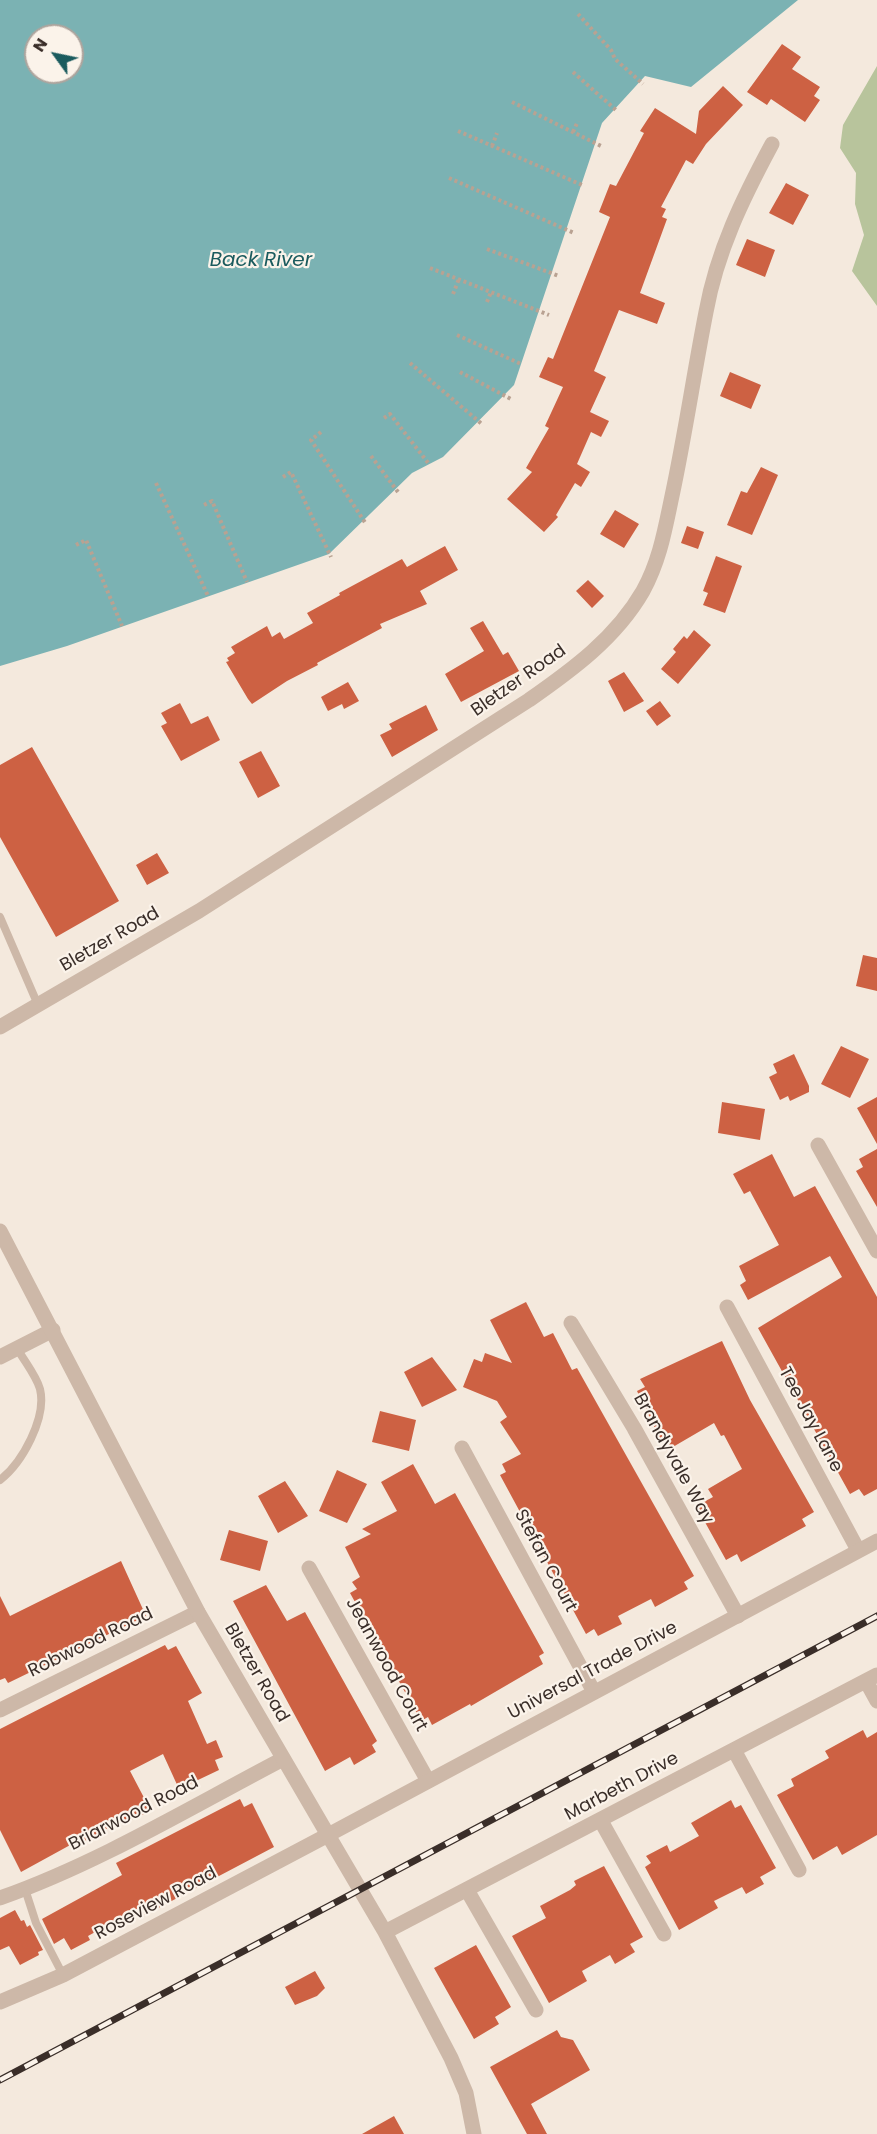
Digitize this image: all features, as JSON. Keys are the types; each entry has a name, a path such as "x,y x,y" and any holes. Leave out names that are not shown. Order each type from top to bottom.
{"street":[{"name":"Bletzer Road","path":"0,1027 199,911 520,707 570,671 602,644 624,618 642,591 665,536 706,310 725,242 740,205 772,144"},
{"path":"818,1145 877,1251"},
{"name":"Bletzer Road","path":"0,1231 198,1612 385,1932 451,2058 466,2094 474,2134"},
{"name":"Tee Jay Lane","path":"727,1307 858,1551"},
{"name":"Brandyvale Way","path":"571,1323 634,1428 738,1616"},
{"path":"0,1357 53,1330"},
{"name":"Stefan Court","path":"462,1448 594,1692"},
{"name":"Universal Trade Drive","path":"328,1835 877,1540"},
{"name":"Jeanwood Court","path":"309,1568 428,1781"},
{"name":"Robwood Road","path":"0,1710 198,1612"},
{"path":"871,1678 877,1701"},
{"name":"Marbeth Drive","path":"385,1932 871,1678"},
{"path":"734,1750 799,1870"},
{"name":"Briarwood Road","path":"0,1898 25,1889 117,1845 283,1759"},
{"path":"601,1821 664,1934"},
{"name":"Roseview Road","path":"0,2002 63,1975 328,1835"},
{"path":"467,1890 536,2010"}],"lane":[{"path":"0,917 38,1005"},
{"path":"0,1480 14,1470 25,1454 42,1404 39,1387 17,1348"},
{"path":"25,1889 36,1923 63,1975"}],"path":[{"path":"578,14 611,50 615,59 643,84"},
{"path":"573,72 616,111"},
{"path":"512,102 601,146"},
{"path":"573,132 578,121"},
{"path":"458,131 582,185"},
{"path":"492,146 497,133"},
{"path":"449,178 574,233"},
{"path":"487,249 559,276"},
{"path":"430,268 549,315"},
{"path":"453,294 459,279"},
{"path":"487,302 491,292"},
{"path":"458,335 521,364"},
{"path":"410,363 483,425"},
{"path":"460,372 511,399"},
{"path":"384,418 390,414 429,464"},
{"path":"321,432 311,440 366,524"},
{"path":"371,456 398,492"},
{"path":"283,477 291,472 331,556"},
{"path":"156,483 208,596"},
{"path":"204,505 212,501 247,582"},
{"path":"76,545 86,540 122,626"}],"green space":[{"path":"877,66 877,306 852,271 864,235 855,204 856,173 840,148 843,125"}],"water":[{"name":"Back River","path":"0,0 798,0 691,87 645,76 602,123 514,385 443,457 412,473 329,554 67,646 0,666"}],"building":[{"path":"782,44 801,57 792,69 820,87 814,96 820,100 805,122 771,99 767,105 747,92"},
{"path":"723,86 743,105 706,144 693,164 686,160 661,207 666,209 662,217 667,219 640,293 665,303 657,324 619,310 594,371 606,377 590,412 609,421 601,437 591,432 577,464 590,472 581,487 575,483 556,515 558,517 544,532 507,499 532,472 526,468 549,428 545,426 563,387 539,377 548,357 553,359 610,217 599,212 610,184 616,186 644,133 640,131 655,108 696,134 699,111"},
{"path":"786,183 809,195 793,225 769,213"},
{"path":"747,239 775,250 765,277 736,265"},
{"path":"730,372 761,385 751,409 720,396"},
{"path":"761,467 778,475 752,535 727,525 741,491 747,493"},
{"path":"615,510 639,524 624,548 600,534"},
{"path":"687,526 704,532 698,549 681,543"},
{"path":"445,546 458,570 420,591 427,604 380,624 382,628 317,663 318,665 287,681 252,704 248,699 226,662 229,661 227,658 235,653 231,647 267,626 272,637 280,632 284,639 313,623 307,613 340,595 339,593 402,559 407,567"},
{"path":"716,556 742,566 725,613 703,605 708,593 703,591"},
{"path":"588,580 604,596 592,608 576,591"},
{"path":"483,621 503,655 508,652 519,671 461,702 445,674 484,651 470,628"},
{"path":"694,630 711,645 678,684 661,669 676,652 673,649 684,636 687,639"},
{"path":"624,672 644,701 624,712 608,681"},
{"path":"348,682 359,701 344,709 342,704 328,711 321,697"},
{"path":"660,701 671,716 657,726 646,711"},
{"path":"180,703 191,724 208,716 220,740 181,761 161,726 167,723 161,713"},
{"path":"426,705 438,730 392,757 380,735 392,729 389,724"},
{"path":"32,747 119,901 56,937 0,837 0,765"},
{"path":"261,751 280,786 258,798 239,762"},
{"path":"157,853 169,873 147,885 136,865"},
{"path":"863,955 877,958 877,991 856,986"},
{"path":"841,1046 869,1059 850,1098 821,1084"},
{"path":"794,1054 809,1086 809,1092 790,1101 788,1096 780,1100 769,1077 777,1073 773,1064"},
{"path":"877,1097 877,1144 857,1108"},
{"path":"722,1102 765,1109 760,1140 718,1133"},
{"path":"877,1149 877,1207 856,1171 863,1167 859,1159"},
{"path":"772,1154 794,1197 815,1186 877,1297 877,1489 864,1496 859,1489 850,1494 758,1328 842,1277 830,1256 748,1300 740,1285 746,1281 739,1266 779,1245 750,1191 744,1194 733,1174"},
{"path":"526,1302 544,1337 553,1333 572,1370 577,1368 694,1576 684,1582 688,1589 655,1607 651,1599 618,1616 622,1624 598,1636 594,1629 586,1634 500,1475 506,1472 502,1464 521,1454 500,1422 507,1417 497,1401 463,1387 474,1359 482,1362 485,1353 512,1363 490,1320"},
{"path":"722,1341 750,1400 814,1512 802,1519 806,1526 741,1562 737,1554 726,1560 696,1506 713,1497 708,1489 742,1469 724,1435 721,1436 714,1423 666,1451 637,1391 645,1387 640,1379"},
{"path":"432,1357 457,1390 422,1407 404,1372"},
{"path":"380,1411 416,1420 409,1451 372,1442"},
{"path":"413,1464 435,1504 455,1493 544,1653 539,1656 543,1664 471,1706 470,1704 432,1725 428,1717 421,1721 350,1593 357,1589 352,1582 360,1577 345,1547 371,1534 362,1529 397,1511 381,1482"},
{"path":"337,1470 367,1484 347,1523 319,1511"},
{"path":"285,1481 308,1516 278,1533 258,1496"},
{"path":"229,1530 268,1541 260,1571 220,1560"},
{"path":"121,1561 146,1616 8,1683 5,1678 0,1680 0,1596 10,1616"},
{"path":"266,1585 287,1621 305,1612 377,1741 372,1745 376,1752 354,1765 350,1757 325,1771 233,1601"},
{"path":"165,1645 168,1650 176,1646 202,1693 188,1701 207,1744 216,1740 223,1757 215,1760 219,1770 179,1789 163,1754 130,1771 151,1811 122,1824 120,1821 85,1841 83,1838 21,1872 0,1830 0,1729"},
{"path":"863,1730 867,1738 877,1732 877,1835 842,1855 837,1846 813,1860 777,1795 794,1786 791,1779 829,1758 825,1751"},
{"path":"240,1799 244,1807 252,1803 274,1847 145,1915 140,1907 88,1936 90,1940 71,1950 64,1938 54,1944 42,1919 122,1875 116,1863"},
{"path":"731,1800 735,1808 741,1805 776,1868 760,1877 764,1884 746,1894 742,1887 714,1901 718,1908 679,1930 645,1867 651,1863 646,1856 667,1845 670,1852 699,1836 691,1823"},
{"path":"604,1866 643,1937 630,1944 635,1952 615,1964 610,1955 582,1971 587,1981 549,2003 512,1936 546,1918 540,1906 570,1890 576,1885 574,1881"},
{"path":"15,1910 27,1927 30,1925 43,1950 38,1952 39,1955 20,1965 9,1946 0,1950 0,1918"},
{"path":"476,1945 511,2007 495,2017 499,2024 474,2039 434,1968"},
{"path":"315,1971 325,1988 317,1996 295,2005 285,1987"},
{"path":"557,2030 561,2037 573,2040 590,2070 531,2104 547,2134 527,2134 490,2067"},
{"path":"394,2116 404,2134 362,2134"}],"railway":[{"path":"0,2080 877,1616"}]}
